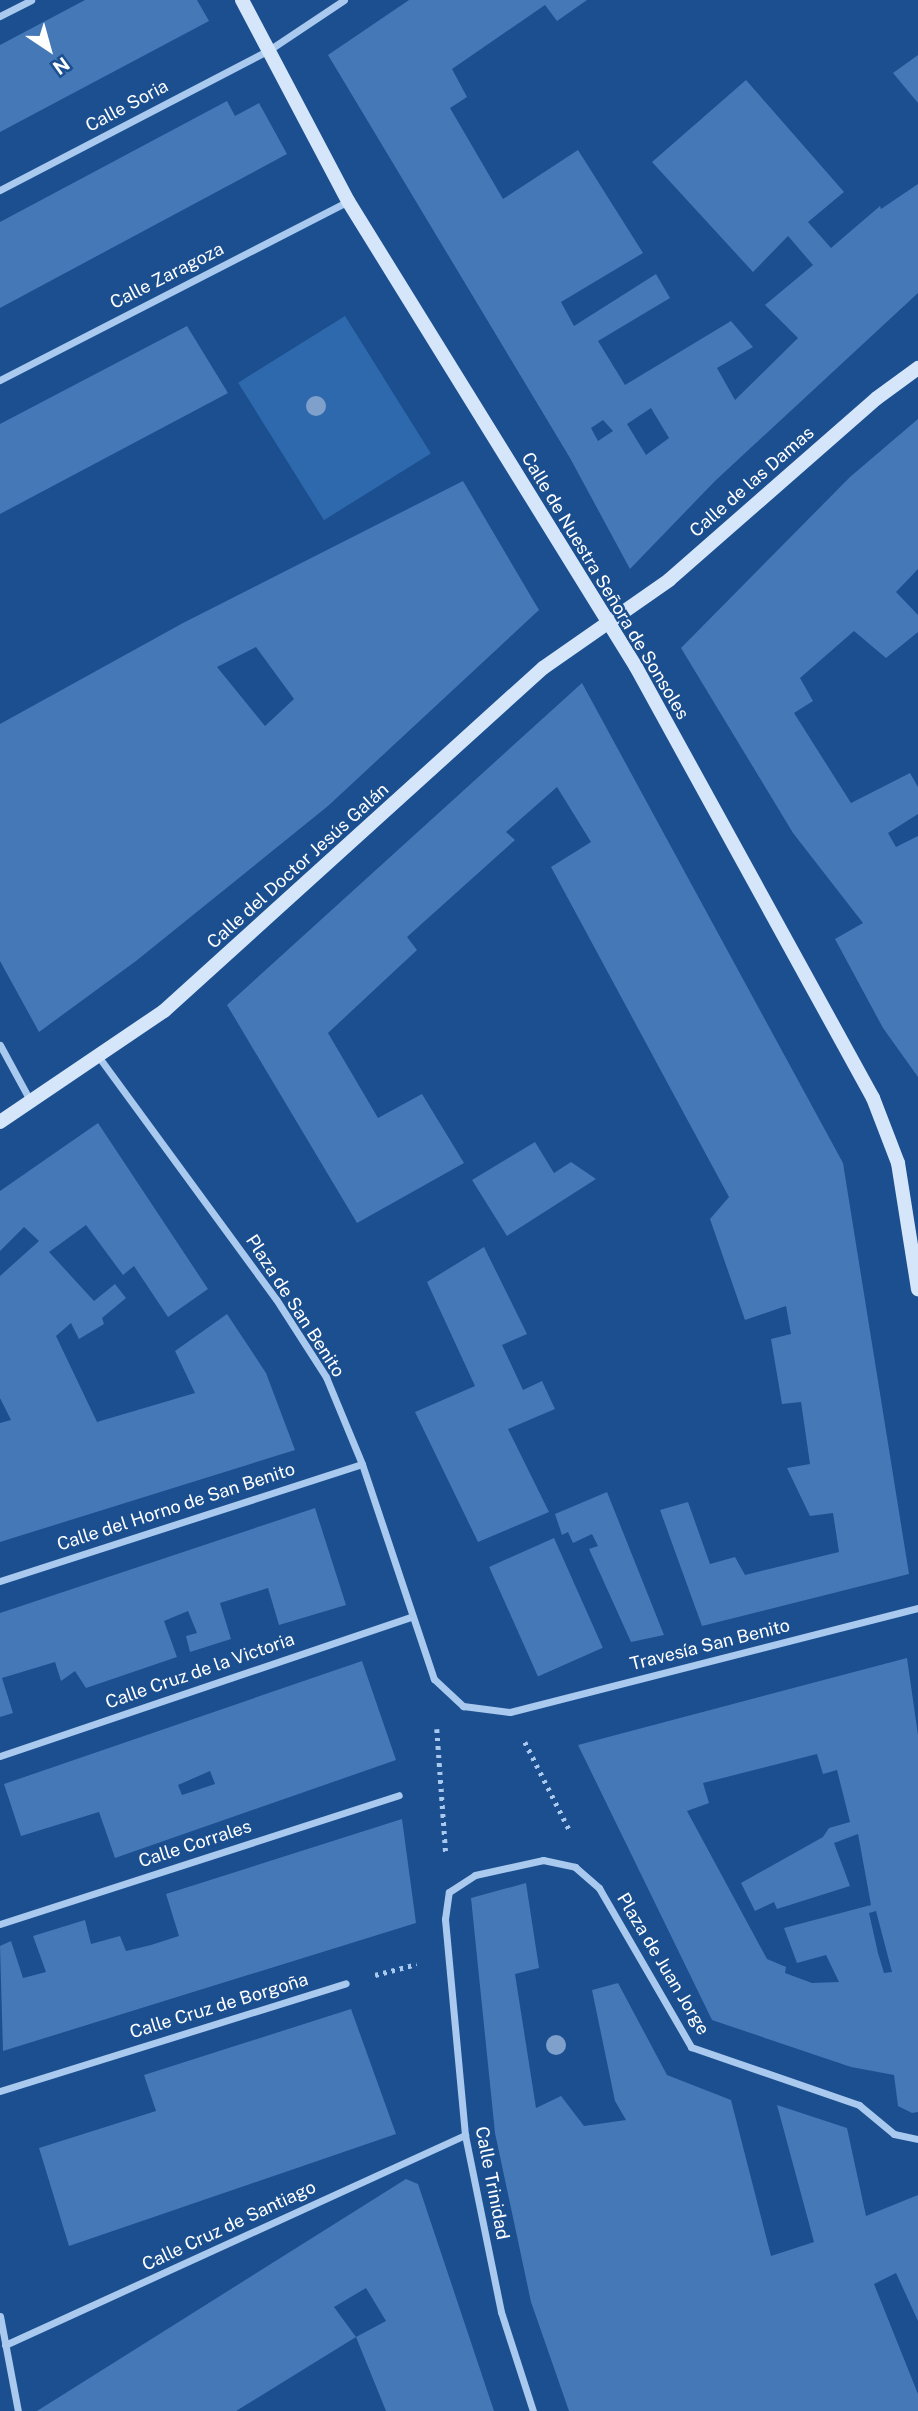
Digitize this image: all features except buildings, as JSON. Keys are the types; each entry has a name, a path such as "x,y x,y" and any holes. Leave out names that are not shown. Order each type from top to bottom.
{"street":[{"path":"0,16 31,0"},
{"name":"Calle de Nuestra Señora de Sonsoles","path":"242,0 348,201 607,620 873,1098 912,1207 918,1289"},
{"name":"Calle Soria","path":"0,190 269,50 344,0"},
{"name":"Calle Zaragoza","path":"0,380 348,201"},
{"name":"Calle de las Damas","path":"607,620 668,580 877,398 918,368"},
{"name":"Calle del Doctor Jesús Galán","path":"0,1122 184,994 543,668 607,620"},
{"path":"0,1045 31,1102"},
{"name":"Plaza de San Benito","path":"98,1056 276,1299 326,1377 362,1464 433,1679 463,1706 510,1712"},
{"name":"Calle del Horno de San Benito","path":"0,1581 362,1464"},
{"name":"Travesía San Benito","path":"510,1712 918,1608"},
{"name":"Calle Cruz de la Victoria","path":"0,1756 411,1616"},
{"name":"Calle Corrales","path":"0,1924 399,1795"},
{"name":"Plaza de Juan Jorge","path":"449,1892 475,1875 542,1860 575,1867 599,1888 691,2047 859,2105 894,2134 918,2139"},
{"path":"448,1955 445,1919 449,1892"},
{"name":"Calle Trinidad","path":"448,1955 465,2135 501,2312 533,2411"},
{"name":"Calle Cruz de Borgoña","path":"0,2091 346,1983"},
{"name":"Calle Cruz de Santiago","path":"5,2345 465,2135"},
{"path":"0,2316 19,2411"}],"path":[{"path":"433,1679 449,1892"},
{"path":"510,1712 599,1888"},
{"path":"346,1983 448,1955"}],"shaded area":[{"path":"345,316 431,453 324,520 238,383"}]}
